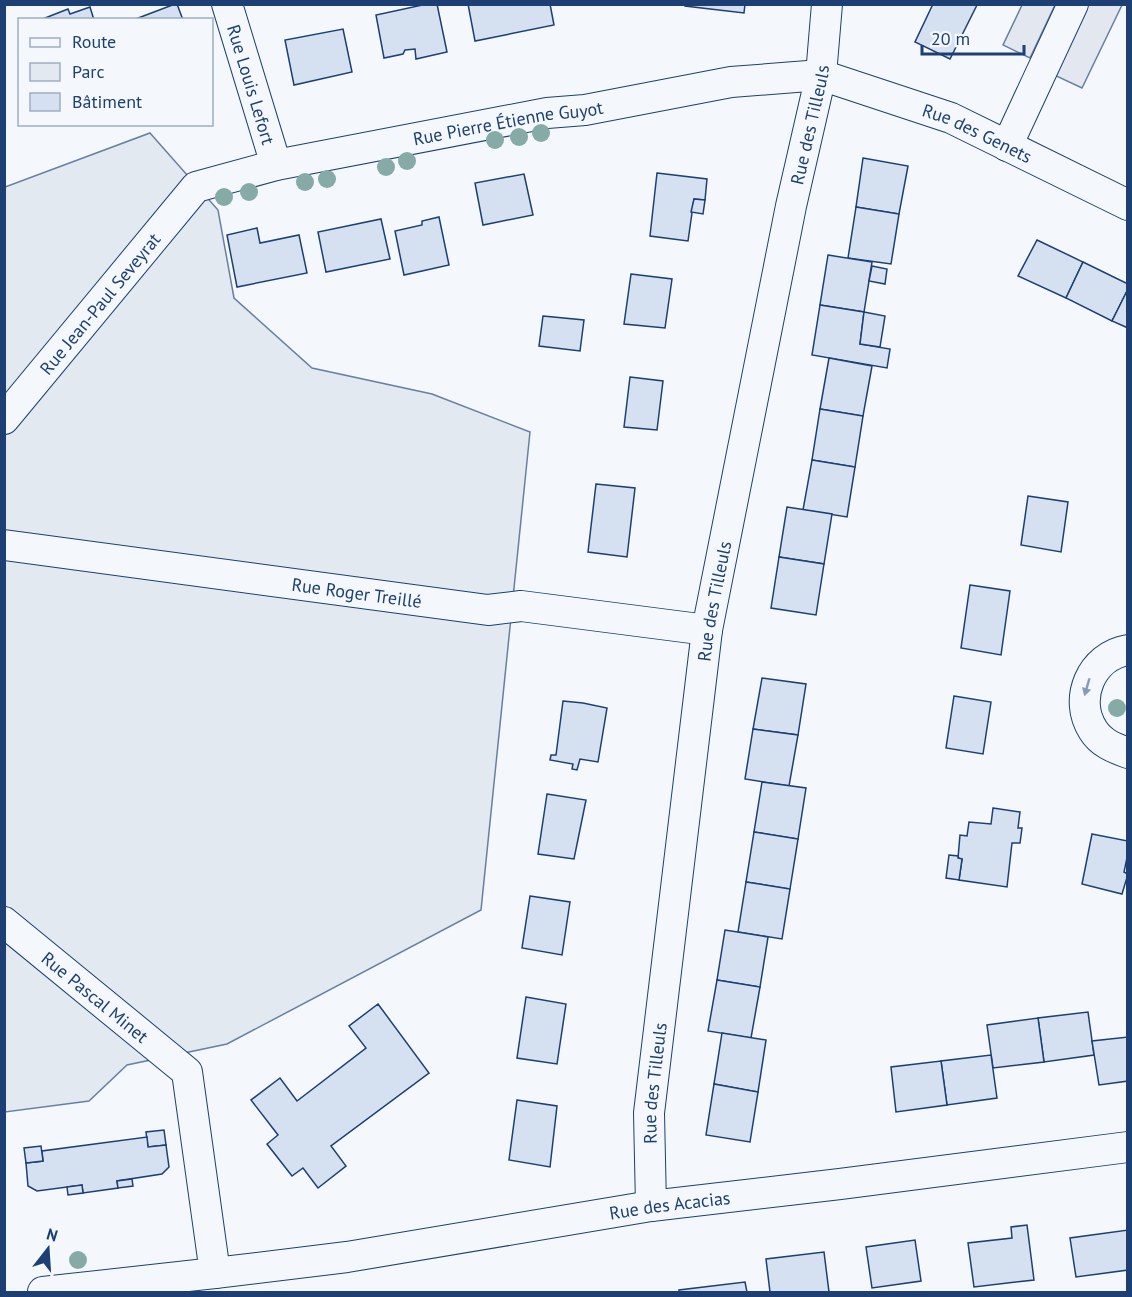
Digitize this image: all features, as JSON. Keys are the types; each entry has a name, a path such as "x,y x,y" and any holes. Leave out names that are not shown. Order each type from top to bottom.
{"street":[{"name":"Rue Louis Lefort","path":"227,4 276,165"},
{"name":"Rue des Tilleuls","path":"651,1206 649,1113 707,630 791,206 821,75 827,4"},
{"path":"1007,146 1073,4"},
{"name":"Rue Pierre Étienne Guyot","path":"196,187 276,165 547,113 585,110 731,82 821,75"},
{"name":"Rue des Genets","path":"821,75 951,118 1128,205"},
{"name":"Rue Jean-Paul Seveyrat","path":"4,419 196,187"},
{"name":"Rue Roger Treillé","path":"4,545 488,610 521,606 707,630"},
{"path":"1128,650 1106,658 1092,673 1084,692 1085,713 1093,732 1108,746 1128,753"},
{"name":"Rue Pascal Minet","path":"4,922 187,1072 215,1274"},
{"name":"Rue des Acacias","path":"43,1293 347,1257 651,1206 1128,1147"}],"green space":[{"path":"150,133 218,210 234,298 312,368 432,394 530,432 481,910 227,1044 127,1065 89,1101 5,1112 5,187"}],"shaded area":[{"path":"1022,5 1055,5 1030,58 1003,45"},
{"path":"1086,5 1122,5 1082,88 1052,74"}],"building":[{"path":"177,4 182,18 138,18"},
{"path":"437,4 447,52 416,59 415,49 405,50 403,54 384,58 376,15"},
{"path":"468,4 550,4 554,25 475,41"},
{"path":"685,4 745,4 744,13 685,6"},
{"path":"933,4 977,5 950,59 915,42"},
{"path":"90,7 93,18 45,18 68,9 70,14"},
{"path":"343,29 352,72 294,85 285,40"},
{"path":"863,158 908,166 899,214 856,207"},
{"path":"657,173 707,179 705,200 694,199 688,241 650,236"},
{"path":"524,174 533,215 483,225 475,183"},
{"path":"694,199 705,200 703,214 691,212"},
{"path":"856,207 899,214 891,264 848,258"},
{"path":"439,217 449,265 404,275 395,231 422,225 422,221"},
{"path":"381,219 390,259 326,272 318,232"},
{"path":"257,228 260,243 299,235 307,273 237,287 227,235"},
{"path":"1037,240 1083,262 1066,298 1018,276"},
{"path":"828,255 872,262 864,312 820,305"},
{"path":"1083,262 1128,284 1128,289 1112,321 1066,298"},
{"path":"872,266 887,269 885,284 869,281"},
{"path":"631,274 672,279 665,328 624,324"},
{"path":"1128,289 1128,328 1112,321"},
{"path":"820,305 864,312 860,344 890,349 887,368 812,355"},
{"path":"864,312 885,316 880,347 860,344"},
{"path":"543,316 584,320 580,351 539,346"},
{"path":"829,358 872,366 863,416 820,409"},
{"path":"630,377 663,381 657,430 624,427"},
{"path":"820,409 863,416 855,467 812,460"},
{"path":"812,460 855,467 847,517 803,510"},
{"path":"596,484 635,488 627,557 588,552"},
{"path":"1028,496 1068,502 1061,552 1021,545"},
{"path":"787,507 832,514 824,564 779,557"},
{"path":"779,557 824,564 816,615 771,608"},
{"path":"970,585 1010,591 1001,655 961,648"},
{"path":"762,678 806,684 798,735 753,729"},
{"path":"954,696 991,702 983,754 946,748"},
{"path":"563,701 607,708 598,762 580,759 577,770 572,769 573,764 550,760 551,755 556,755"},
{"path":"753,729 798,735 789,786 745,779"},
{"path":"762,782 806,788 798,839 754,832"},
{"path":"547,794 586,800 574,859 538,854"},
{"path":"993,808 1020,812 1018,828 1022,828 1020,843 1012,843 1007,887 959,880 962,859 958,858 960,835 967,836 969,822 991,824"},
{"path":"754,832 798,839 790,889 746,882"},
{"path":"1092,834 1128,841 1124,872 1128,874 1122,894 1082,884"},
{"path":"949,855 962,859 959,880 946,878"},
{"path":"746,882 790,889 782,939 738,932"},
{"path":"530,896 570,902 562,955 522,948"},
{"path":"725,930 768,937 760,987 717,980"},
{"path":"717,980 760,987 751,1038 708,1031"},
{"path":"526,997 566,1004 557,1064 517,1058"},
{"path":"378,1004 429,1073 331,1146 346,1166 318,1188 303,1168 292,1176 267,1144 278,1135 251,1100 280,1078 297,1101 366,1048 349,1026"},
{"path":"1088,1012 1094,1055 1044,1062 1038,1018"},
{"path":"1038,1018 1044,1062 993,1068 987,1025"},
{"path":"722,1033 766,1040 758,1092 714,1084"},
{"path":"1128,1037 1128,1081 1099,1085 1092,1041"},
{"path":"991,1055 997,1098 947,1105 941,1061"},
{"path":"941,1061 947,1105 896,1112 891,1067"},
{"path":"714,1084 758,1092 750,1142 706,1135"},
{"path":"517,1100 557,1106 550,1167 509,1160"},
{"path":"164,1130 166,1145 148,1147 146,1132"},
{"path":"147,1137 148,1147 166,1145 169,1167 162,1174 117,1181 118,1188 83,1193 82,1185 37,1191 28,1186 26,1163 43,1161 42,1151"},
{"path":"41,1146 43,1161 26,1163 24,1148"},
{"path":"132,1179 133,1186 118,1188 117,1181"},
{"path":"82,1185 83,1193 68,1195 67,1187"},
{"path":"1027,1225 1034,1280 974,1287 968,1243 1012,1238 1011,1227"},
{"path":"1128,1230 1128,1270 1076,1277 1070,1238"},
{"path":"915,1240 921,1281 872,1288 866,1247"},
{"path":"824,1252 829,1292 770,1292 766,1259"},
{"path":"745,1282 747,1292 679,1292 679,1290"}]}
